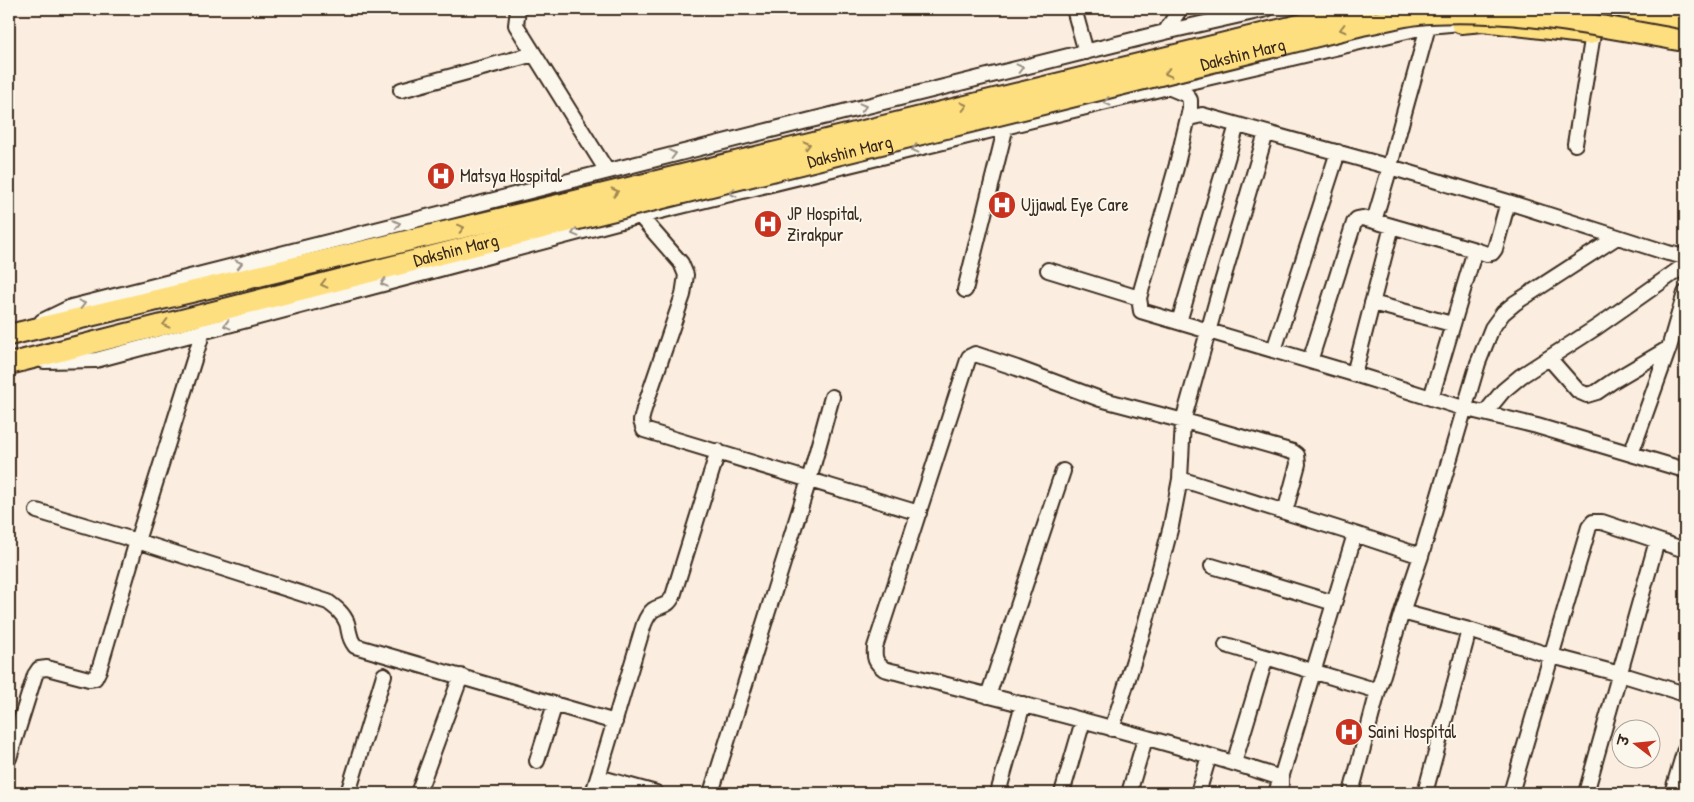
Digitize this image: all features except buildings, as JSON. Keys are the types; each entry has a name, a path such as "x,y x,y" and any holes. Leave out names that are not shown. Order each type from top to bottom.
{"highway":[{"name":"Dakshin Marg","path":"15,363 571,212 1365,9"},
{"path":"1626,9 1685,20"},
{"name":"Dakshin Marg","path":"15,333 571,212 1362,24 1428,13 1496,12 1600,26 1685,42"},
{"path":"1460,16 1482,15 1685,51"}],"street":[{"path":"518,9 516,25 607,171"},
{"path":"1074,9 1086,52"},
{"path":"1166,32 1180,9"},
{"name":"Dakshin Marg","path":"15,333 71,307 764,131 1267,9"},
{"name":"Dakshin Marg","path":"15,363 96,360 640,216 1006,126 1428,26 1460,16"},
{"path":"1374,221 1415,79 1428,26"},
{"path":"1575,144 1593,34"},
{"path":"401,90 534,54"},
{"path":"1168,87 1187,95 1190,100 1189,118 1139,298 1141,311 1463,408 1538,426 1685,470"},
{"path":"1189,118 1202,115 1338,152 1685,257"},
{"path":"1179,322 1237,125"},
{"path":"966,290 1006,126"},
{"path":"764,131 780,181"},
{"path":"1112,729 1145,626 1171,526 1180,479 1183,421 1266,133"},
{"path":"1274,350 1338,152"},
{"path":"1310,361 1354,223 1357,219 1362,218 1374,221 1487,254 1492,253 1495,249 1508,202"},
{"path":"640,216 681,263 686,275 683,295 659,361 641,421 644,430 919,513"},
{"path":"1354,374 1392,226"},
{"path":"1351,793 1378,691 1421,556 1463,408 1480,356 1492,328 1503,313 1515,303 1617,237"},
{"path":"1431,398 1476,250"},
{"path":"1485,413 1512,382 1597,327 1685,265"},
{"path":"1048,270 1139,298"},
{"path":"1631,454 1669,348 1685,293"},
{"path":"1372,303 1452,324"},
{"path":"9,758 35,675 39,669 47,668 90,679 95,678 99,670 137,541 203,331"},
{"path":"1549,358 1578,392 1587,396 1597,392 1669,348"},
{"path":"1282,778 1023,704 884,669 876,664 874,658 875,647 967,363 969,357 975,354 1100,399 1292,452 1297,455 1298,464 1285,512"},
{"path":"712,793 809,480 832,397"},
{"path":"593,793 644,624 648,615 669,603 673,596 718,451"},
{"path":"988,696 1063,471"},
{"path":"1180,479 1421,556"},
{"path":"37,511 328,602 340,611 347,623 350,640 356,646 615,722"},
{"path":"1511,793 1589,527 1593,522 1602,522 1685,550"},
{"path":"1276,793 1355,534"},
{"path":"1586,793 1657,541"},
{"path":"1212,566 1334,603"},
{"path":"1402,612 1685,693"},
{"path":"1425,793 1469,630"},
{"path":"1226,645 1378,691"},
{"path":"1234,763 1266,657"},
{"path":"350,792 384,675"},
{"path":"418,793 461,676"},
{"path":"536,761 555,704"},
{"path":"998,793 1023,704"},
{"path":"1062,793 1083,721"},
{"path":"1129,793 1145,738"},
{"path":"1672,793 1685,749"},
{"path":"1198,793 1209,756"},
{"path":"598,777 656,793"},
{"path":"1281,793 1282,778"}],"place":[{"name":"Matsya Hospital","path":"441,176"},
{"name":"Ujjawal Eye Care","path":"1002,205"},
{"name":"JP Hospital, Zirakpur","path":"768,224"},
{"name":"Saini Hospital","path":"1349,732"}]}
